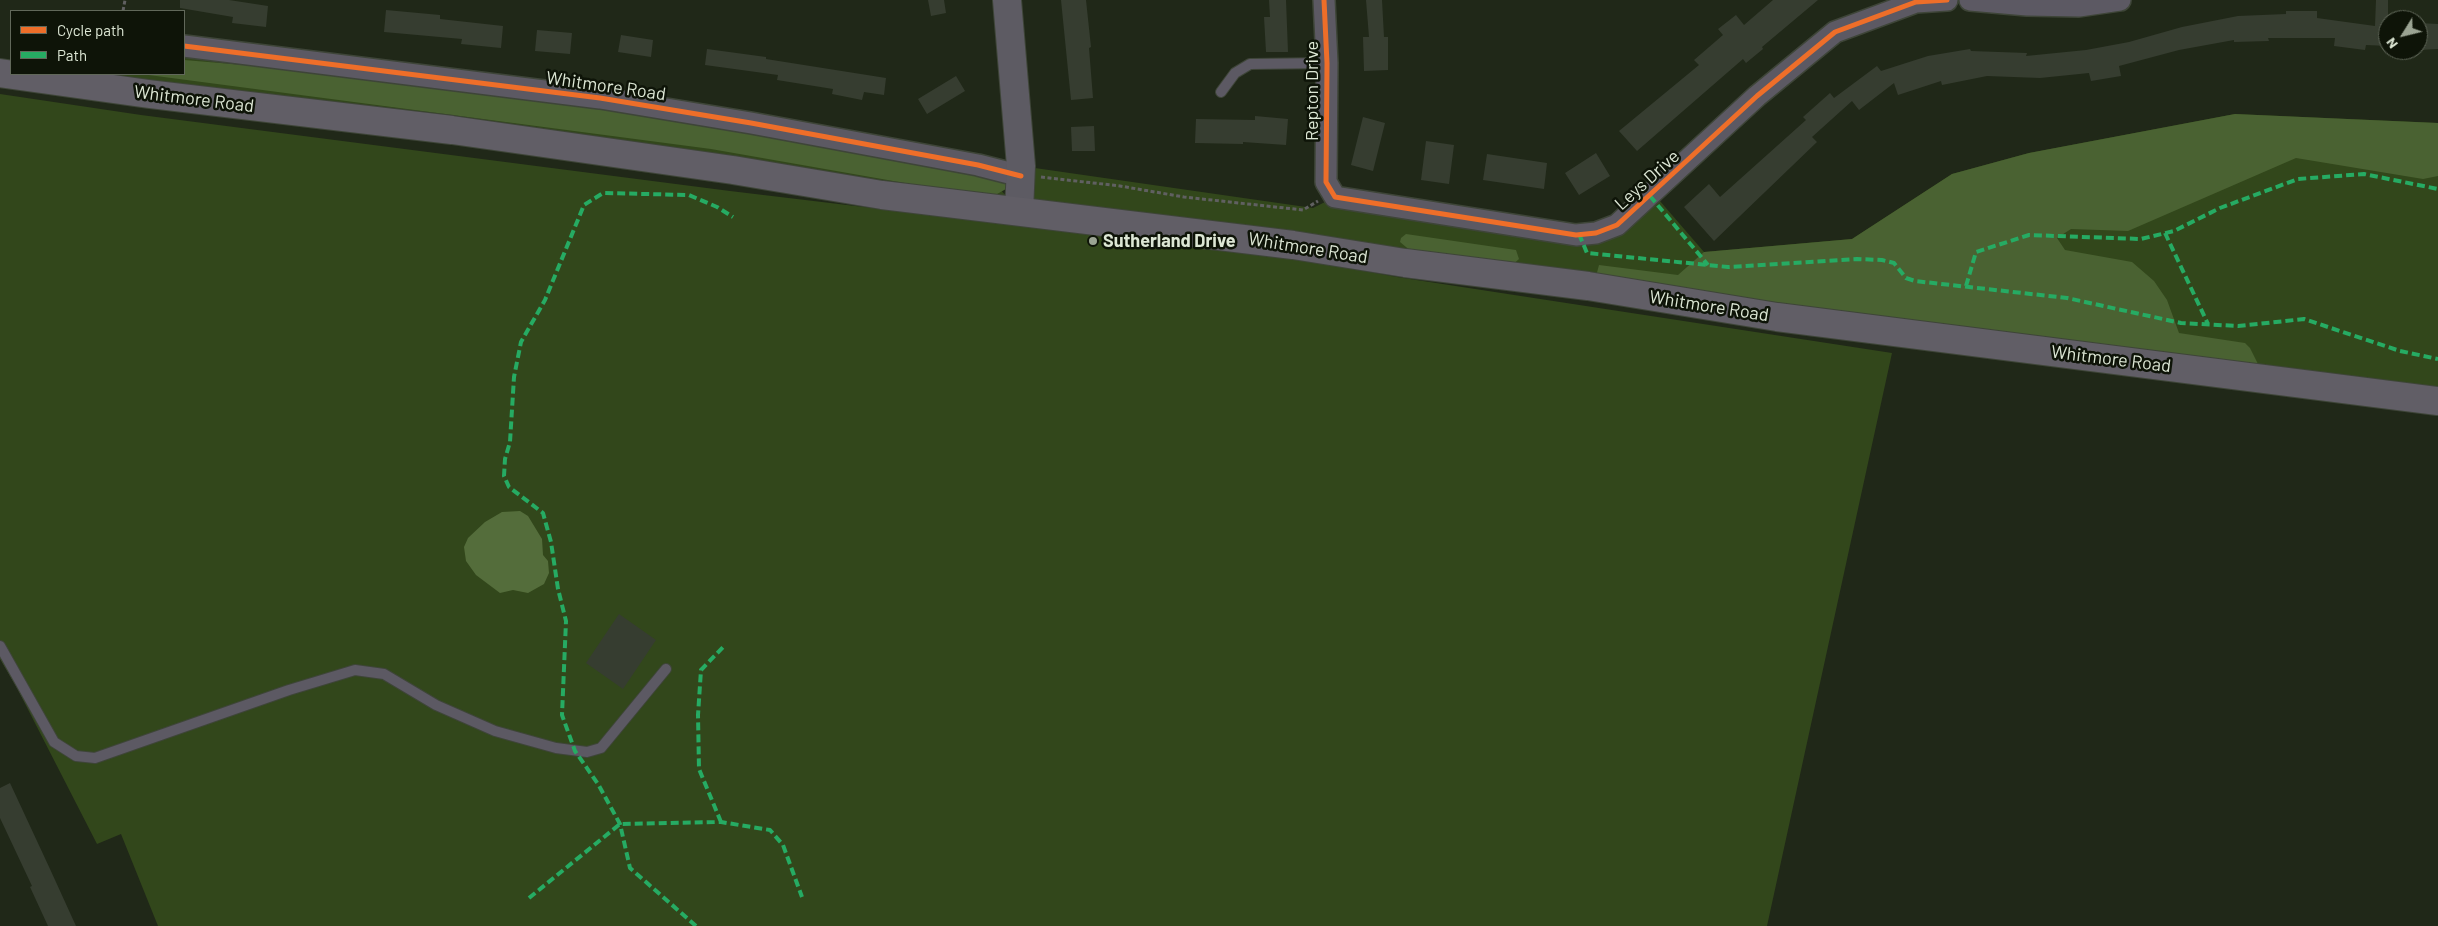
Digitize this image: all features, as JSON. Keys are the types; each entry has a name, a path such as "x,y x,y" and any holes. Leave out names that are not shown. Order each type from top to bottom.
{"highway":[{"name":"Whitmore Road","path":"31,75 93,79 159,95 452,130 733,170 882,194 1170,228 1405,263 1588,286 1777,317 2438,401"}],"street":[{"path":"1007,0 1021,176 1019,210"},
{"name":"Repton Drive","path":"1324,0 1329,187"},
{"name":"Leys Drive","path":"1329,187 1335,196 1567,233 1596,233 1617,225 1757,96 1835,32 1915,1 1947,0"},
{"path":"1970,0 2027,5 2079,6 2120,0"},
{"name":"Whitmore Road","path":"185,46 600,98 969,163 1021,176"}],"lane":[{"path":"1221,92 1235,73 1250,64 1327,63"},
{"path":"0,646 54,742 76,756 95,758 289,690 355,670 384,674 436,705 495,731 556,748 587,752 601,748 666,669"}],"path":[{"path":"1021,176 1048,177 1184,197 1303,210 1329,187"}],"shaded area":[{"path":"185,46 570,94 751,123 978,165 1019,210 901,196 733,170 571,150 451,129 137,92 90,84 96,75 185,75"},
{"path":"185,60 268,67 613,110 1007,176 1006,189 990,198 711,149 149,75 185,75"},
{"path":"0,94 141,115 730,191 1298,259 1397,277 1892,353 1767,926 158,926 121,834 97,844 17,688 0,659"},
{"path":"2235,114 2438,123 2438,401 1777,317 1588,286 1386,260 1288,244 1155,226 1019,210 1021,166 1313,208 1335,197 1576,235 1596,233 1617,225 1653,193 1704,252 1852,239 1952,174 2029,153"},
{"path":"2235,114 2438,123 2438,176 2423,179 2296,158 2128,231 2071,229 2057,238 2065,250 2132,262 2154,281 2167,300 2179,333 2245,343 2250,348 2260,368 1595,280 1599,265 1678,275 1704,252 1852,239 1952,174 2029,153"},
{"path":"1406,234 1516,250 1519,259 1511,266 1412,252 1400,242 1401,238"},
{"path":"520,511 528,516 542,539 543,555 548,561 549,573 544,584 528,593 513,590 500,593 476,575 466,561 464,547 468,538 485,522 502,512"}],"building":[{"path":"180,0 229,0 268,6 266,27 232,23 233,17 180,8"},
{"path":"928,0 944,0 946,13 931,16"},
{"path":"1061,0 1086,0 1091,47 1089,48 1093,98 1071,100"},
{"path":"1269,0 1286,0 1288,52 1266,52 1264,17 1270,17"},
{"path":"1366,0 1382,0 1384,37 1388,37 1388,70 1364,71 1363,37 1369,37"},
{"path":"1773,0 1818,0 1762,47 1763,49 1746,63 1743,59 1637,151 1619,131 1699,65 1694,60 1723,35 1718,29 1736,15 1744,25"},
{"path":"2376,0 2388,0 2388,10 2378,10 2378,46 2366,45 2365,50 2334,46 2335,38 2268,38 2269,41 2234,42 2234,40 2179,50 2119,66 2121,76 2091,81 2089,73 2040,78 1987,76 1942,85 1941,81 1898,95 1894,83 1859,110 1852,101 1812,137 1817,142 1714,241 1684,207 1709,184 1720,197 1806,120 1803,117 1830,93 1834,98 1877,66 1881,71 1928,56 1970,49 1971,51 2027,53 2026,56 2086,50 2129,42 2182,27 2238,16 2286,14 2286,11 2317,11 2317,18 2375,26"},
{"path":"386,10 440,15 440,19 503,26 501,48 461,44 462,39 384,32"},
{"path":"2428,24 2438,24 2438,49 2428,50"},
{"path":"537,30 572,33 570,54 535,51"},
{"path":"621,35 653,40 651,57 618,52"},
{"path":"707,49 766,57 766,59 886,78 884,95 864,92 862,100 832,94 833,89 777,80 778,75 705,65"},
{"path":"956,76 965,91 927,114 918,99"},
{"path":"1255,116 1288,119 1286,145 1243,142 1243,144 1195,143 1196,119 1255,120"},
{"path":"1363,117 1385,123 1373,171 1351,165"},
{"path":"1094,126 1095,151 1072,151 1071,127"},
{"path":"1426,141 1454,145 1449,184 1421,180"},
{"path":"1596,153 1610,176 1579,195 1565,173"},
{"path":"1487,154 1547,163 1544,189 1483,180"},
{"path":"619,614 656,640 623,689 586,663"},
{"path":"10,783 76,926 48,926 30,887 32,886 0,818 0,788"}],"marked path":[{"path":"1966,286 1976,252 2029,235 2141,239 2174,231 2220,208 2298,179 2364,174 2438,189"},
{"path":"696,926 630,868 620,824 598,784 575,751 562,715 566,621 558,589 551,542 543,513 509,487 504,476 505,459 510,442 514,377 521,342 545,300 584,205 603,193 689,195 717,207 733,217"},
{"path":"1650,196 1708,265"},
{"path":"2165,233 2208,324"},
{"path":"1579,234 1587,253 1728,267 1857,259 1882,260 1894,263 1906,278 1915,281 2067,298 2181,323 2238,326 2304,319 2400,351 2438,359"},
{"path":"721,822 699,769 698,715 701,670 725,645"},
{"path":"529,898 620,824 721,822 770,830 783,845 802,897"}],"cycle path":[{"path":"1324,0 1327,63 1326,182 1335,197 1576,235 1596,233 1617,225 1757,96 1835,32 1916,2 1947,0"},
{"path":"185,46 600,98 751,123 978,165 1021,176"}],"place":[{"name":"Sutherland Drive","path":"1093,241"}]}
